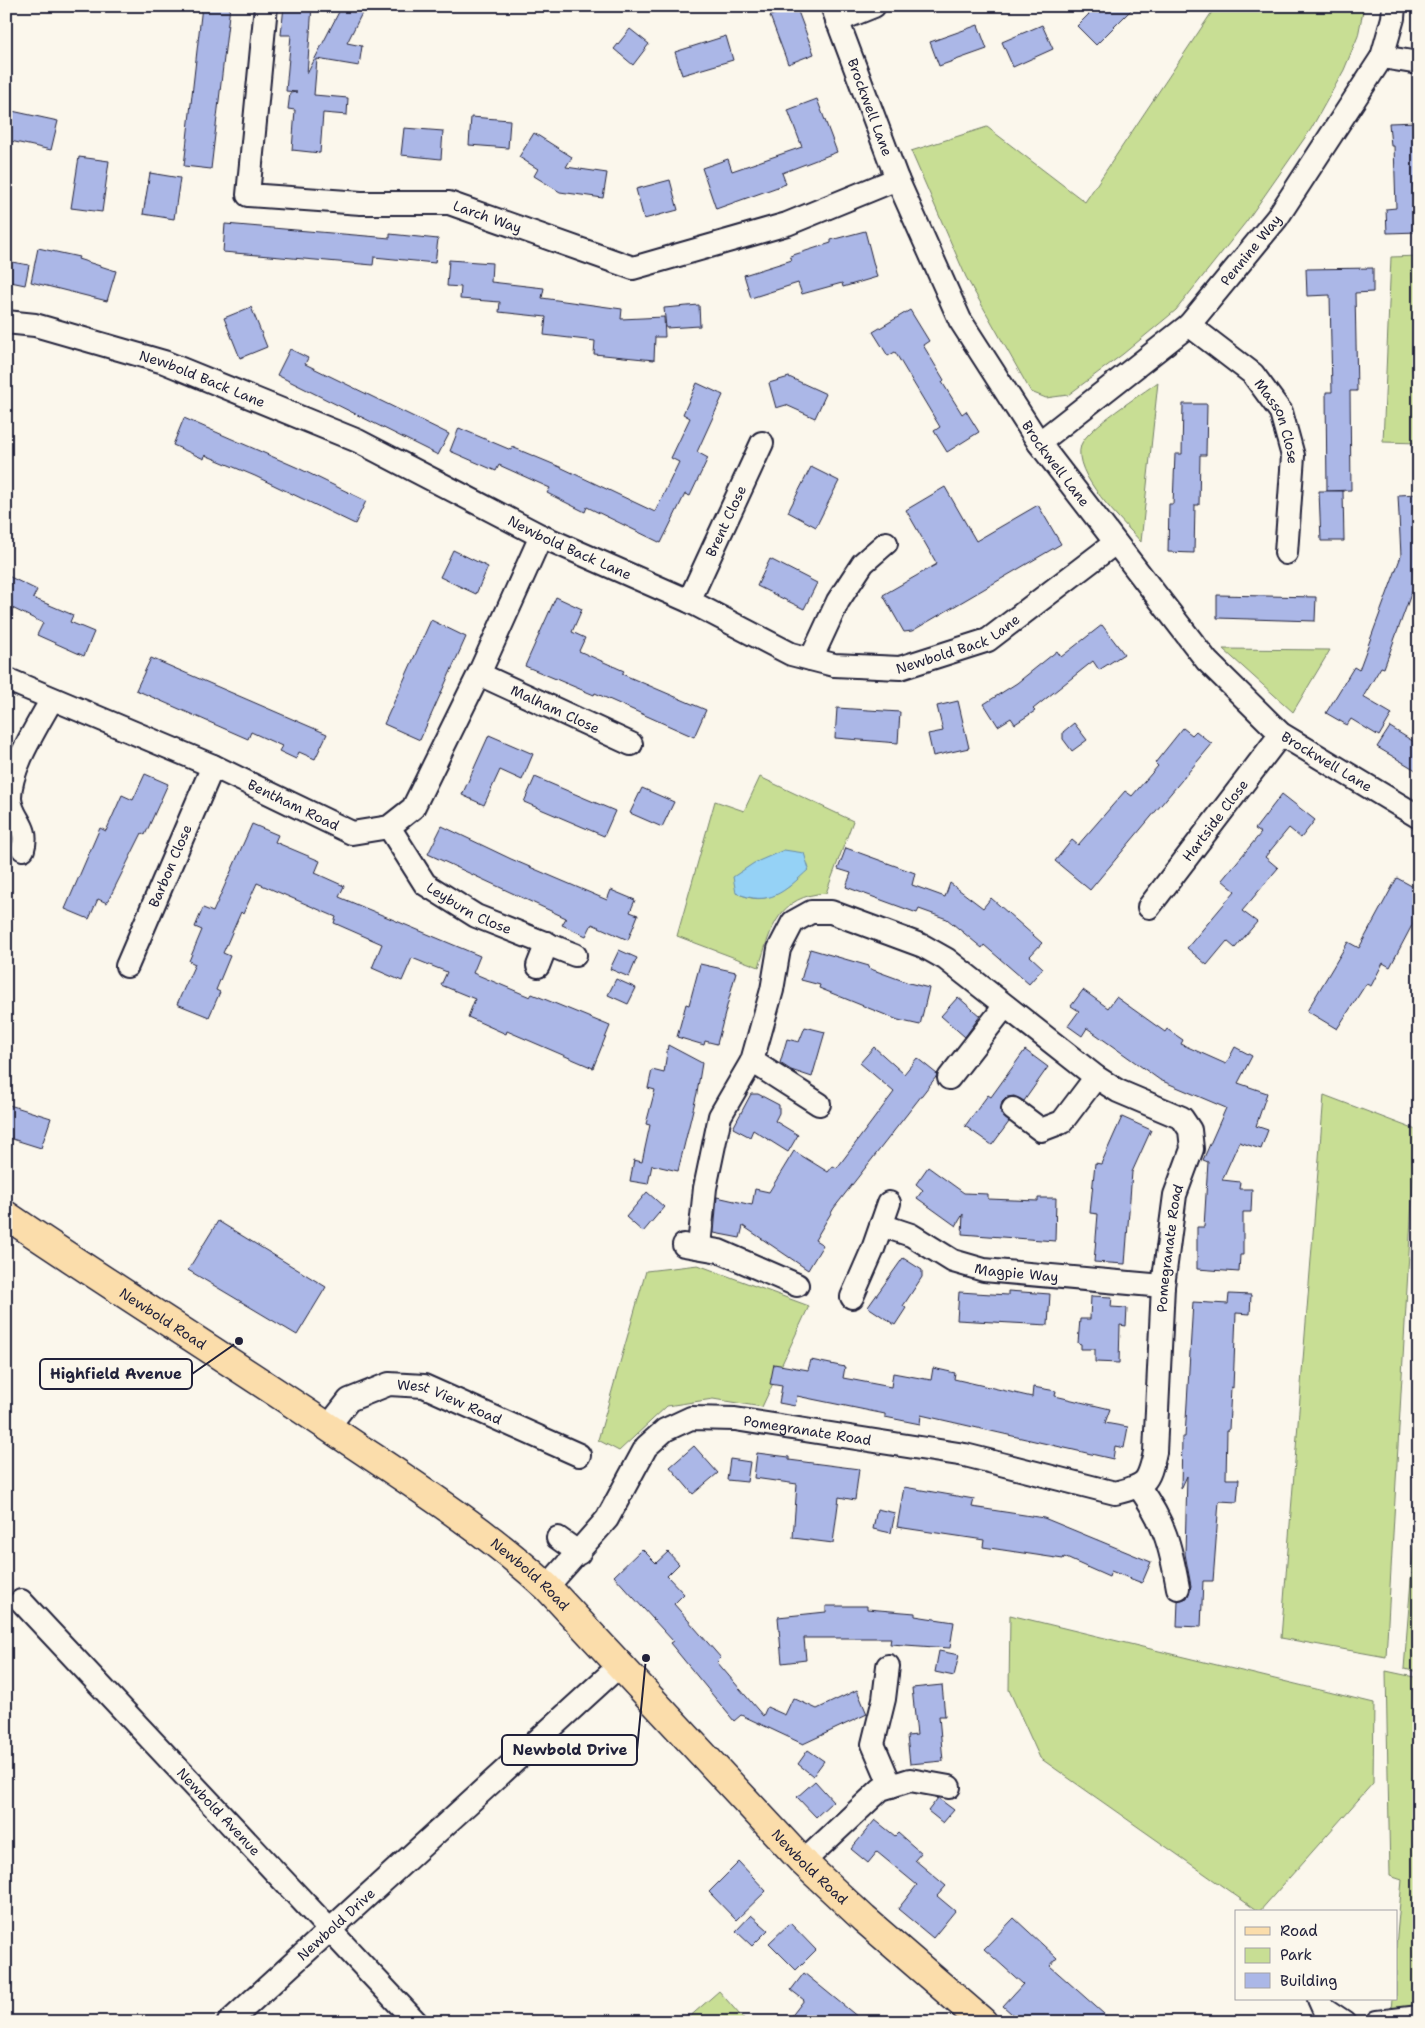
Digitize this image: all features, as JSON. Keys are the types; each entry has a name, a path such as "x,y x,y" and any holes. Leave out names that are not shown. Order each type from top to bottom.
{"main road":[{"name":"Newbold Road","path":"6,1215 94,1274 267,1384 441,1502 509,1552 547,1587 803,1862 864,1919 983,2022"}],"street":[{"name":"Larch Way","path":"266,6 248,195 361,202 449,204 634,268 787,224 897,180"},
{"path":"834,14 874,6"},
{"name":"Pennine Way","path":"1039,443 1189,325 1277,218 1382,56 1393,18 1394,6"},
{"name":"Brockwell Lane","path":"834,14 897,180 960,320 1039,443 1207,661 1282,734 1419,817"},
{"path":"1382,56 1419,64"},
{"name":"Newbold Back Lane","path":"6,322 35,325 174,366 358,441 541,536 689,601 791,654 834,665 900,668 988,640 1115,543"},
{"name":"Masson Close","path":"1189,325 1253,374 1281,412 1293,456 1286,553"},
{"name":"Brent Close","path":"689,601 762,443"},
{"path":"389,828 413,808 479,674 541,536"},
{"path":"812,659 843,594 863,563 886,543"},
{"name":"Malham Close","path":"479,674 631,744"},
{"name":"Bentham Road","path":"6,679 213,766 352,832 389,828"},
{"path":"23,849 26,839 25,831 13,808 11,790 20,762 52,699"},
{"name":"Hartside Close","path":"1149,908 1282,734"},
{"name":"Barbon Close","path":"128,966 213,766"},
{"name":"Leyburn Close","path":"389,828 425,884 476,916 575,954"},
{"name":"Pomegranate Road","path":"547,1587 579,1553 606,1519 646,1447 665,1430 690,1418 735,1418 965,1455 1115,1493 1139,1487 1150,1475 1155,1452 1163,1286 1175,1195 1192,1149 1190,1130 1182,1118 1118,1091 1096,1076 946,959 923,946 831,912 812,912 793,922 779,949 772,990 752,1061 720,1116 705,1188 701,1247 797,1285"},
{"path":"538,966 547,943"},
{"path":"949,1078 1005,1006"},
{"path":"752,1061 819,1104"},
{"path":"1013,1109 1041,1130 1062,1122 1096,1076"},
{"path":"852,1297 873,1249 889,1203"},
{"name":"Magpie Way","path":"881,1225 911,1235 953,1261 984,1270 1163,1286"},
{"name":"West View Road","path":"328,1427 349,1400 389,1384 424,1386 580,1455"},
{"path":"1139,1487 1155,1509 1170,1543 1178,1588"},
{"path":"558,1538 579,1553"},
{"name":"Newbold Avenue","path":"21,1601 331,1929 416,2022"},
{"name":"Newbold Drive","path":"229,2022 619,1666"},
{"path":"888,1666 884,1699 873,1744 891,1786"},
{"path":"803,1862 881,1789 910,1780 949,1787"},
{"path":"1319,2000 1323,2008 1344,2022"},
{"path":"1377,2022 1419,2017"}],"green space":[{"path":"1216,6 1364,6 1358,36 1344,70 1311,129 1246,222 1176,310 1123,354 1068,395 1046,398 1031,392 966,277 911,151 987,127 1085,202"},
{"path":"1419,256 1419,443 1383,442 1391,257"},
{"path":"1158,382 1141,542 1111,510 1091,483 1080,457 1081,445 1085,438 1104,421"},
{"path":"1223,649 1330,650 1293,712"},
{"path":"760,777 853,821 826,893 810,895 797,900 787,907 773,927 759,967 677,936 715,801 744,811","holes":["790,886 770,897 758,899 736,893"]},
{"path":"1324,1095 1416,1130 1386,1657 1281,1638"},
{"path":"698,1265 809,1306 762,1407 713,1399 667,1406 619,1451 598,1440 646,1271"},
{"path":"1419,1478 1419,1672 1404,1669"},
{"path":"1010,1615 1374,1703 1373,1783 1261,1910 1256,1910 1040,1758 1009,1690"},
{"path":"1386,1671 1419,1678 1419,2016 1390,2020 1392,2000 1398,2000 1398,1924 1402,1880 1390,1876"},
{"path":"719,1991 746,2022 689,2022 687,2019"}],"water":[{"path":"784,850 804,853 809,869 784,890 767,898 748,897 736,893 733,877 754,863"}],"building":[{"path":"202,6 230,6 211,169 184,166"},
{"path":"284,6 312,6 307,74 342,6 349,6 362,13 347,43 362,46 359,66 317,59 314,95 348,98 347,115 323,113 320,153 292,150 295,110 288,109 290,93 297,92 286,91 291,35 281,35"},
{"path":"796,6 814,54 788,64 770,16"},
{"path":"1097,6 1135,6 1096,45 1077,26"},
{"path":"978,25 987,49 939,66 930,42"},
{"path":"1042,25 1053,49 1013,67 1002,42"},
{"path":"630,29 649,44 633,65 614,49"},
{"path":"726,36 733,60 682,75 675,52"},
{"path":"817,99 837,152 782,173 786,184 716,209 702,168 728,159 732,171 802,147 788,110"},
{"path":"12,111 58,121 51,150 6,140"},
{"path":"471,117 510,120 508,148 469,145"},
{"path":"1417,122 1419,232 1387,233 1386,209 1396,208 1394,146 1391,146 1389,123"},
{"path":"404,128 443,131 441,159 401,155"},
{"path":"534,133 572,157 566,167 607,173 603,198 560,192 534,176 538,169 519,157"},
{"path":"79,157 109,161 102,212 71,208"},
{"path":"150,173 180,178 174,219 143,214"},
{"path":"670,180 678,210 644,219 636,189"},
{"path":"225,224 390,238 390,234 438,239 435,263 374,257 373,265 223,252"},
{"path":"865,231 877,277 843,287 842,283 802,294 798,283 751,298 744,275 792,260 790,256 831,243 831,240"},
{"path":"38,248 79,257 78,259 116,271 107,301 31,282"},
{"path":"449,260 492,263 491,282 544,288 542,298 622,309 621,319 664,317 665,337 655,337 654,360 594,354 595,341 544,335 546,317 499,312 500,302 460,299 461,287 447,286"},
{"path":"6,261 29,265 25,285 6,281"},
{"path":"1373,268 1373,292 1355,293 1357,391 1350,391 1351,490 1327,491 1326,392 1332,392 1330,295 1307,296 1306,269"},
{"path":"699,305 700,326 666,328 664,308"},
{"path":"251,307 267,347 240,358 224,318"},
{"path":"910,310 929,341 923,345 944,380 942,382 962,414 966,411 979,432 947,452 934,431 940,427 895,352 888,356 873,332"},
{"path":"290,349 308,358 305,364 449,434 438,455 277,375"},
{"path":"789,377 826,394 815,418 786,405 776,408 769,383"},
{"path":"697,383 723,395 697,452 708,458 690,496 685,494 661,543 587,507 585,512 547,493 550,488 499,465 496,471 450,451 459,428 511,450 512,447 560,467 655,512 679,462 671,458 690,418 683,414"},
{"path":"1183,404 1207,404 1206,455 1200,455 1199,505 1195,505 1194,553 1168,552 1169,504 1173,504 1175,454 1182,454"},
{"path":"184,418 296,467 366,501 355,524 255,476 205,455 204,459 173,445"},
{"path":"811,467 839,481 816,527 788,512"},
{"path":"945,487 976,541 1038,505 1061,544 912,631 904,632 883,595 937,564 906,510"},
{"path":"1319,491 1343,491 1344,541 1321,541"},
{"path":"1419,494 1419,572 1384,668 1381,667 1363,697 1392,714 1379,736 1351,719 1347,725 1326,713 1354,667 1359,670 1401,556 1398,495"},
{"path":"453,550 488,567 476,594 440,577"},
{"path":"770,559 817,583 804,609 757,586"},
{"path":"6,575 37,590 33,598 73,615 70,622 94,632 84,656 37,635 43,623 6,605"},
{"path":"1217,595 1316,597 1315,621 1217,618"},
{"path":"556,597 582,609 572,632 585,638 579,651 624,671 622,674 706,710 694,737 595,693 594,695 525,666"},
{"path":"431,620 466,637 420,740 384,724"},
{"path":"1102,625 1124,654 1099,670 1093,661 1033,709 1035,711 1015,724 1011,718 998,726 984,704 1017,683 1057,651 1061,657"},
{"path":"151,658 327,734 315,759 299,752 296,759 279,751 282,746 251,732 248,739 136,690"},
{"path":"958,701 969,748 933,756 928,734 943,731 937,706"},
{"path":"837,708 900,712 898,743 835,738"},
{"path":"1074,723 1087,740 1072,751 1063,739 1063,732"},
{"path":"1390,727 1419,745 1419,772 1377,747"},
{"path":"1183,728 1192,735 1196,731 1212,744 1090,890 1055,861 1072,840 1078,845 1125,791 1132,796 1158,766 1155,763"},
{"path":"489,735 533,754 522,780 500,770 484,805 462,795"},
{"path":"145,774 168,784 145,835 142,833 107,903 98,899 89,919 65,909 100,828 106,831 122,795 133,800"},
{"path":"535,777 615,811 604,836 524,802"},
{"path":"642,788 674,802 662,827 630,813"},
{"path":"1282,794 1315,820 1301,838 1289,828 1265,857 1278,868 1242,911 1257,922 1235,948 1227,941 1207,965 1187,948 1235,891 1222,880 1261,833 1255,829"},
{"path":"252,824 278,835 275,842 320,861 315,873 344,886 339,897 480,956 473,973 530,997 532,994 610,1026 593,1068 507,1031 506,1034 468,1017 475,999 441,985 447,972 412,958 402,981 372,968 382,944 334,923 336,917 257,883 243,914 241,912 223,953 230,956 216,990 220,992 209,1017 177,1004 195,964 189,961 202,930 195,927 203,908 213,912"},
{"path":"442,826 511,859 607,900 611,890 635,900 630,912 638,915 628,940 592,924 586,936 562,925 566,918 428,854"},
{"path":"846,848 915,873 912,885 945,897 950,883 983,908 991,898 1042,943 1030,956 1043,968 1029,984 984,945 982,948 947,919 919,909 917,913 846,887 851,873 838,869"},
{"path":"1397,878 1419,890 1419,912 1390,967 1383,963 1371,986 1366,984 1337,1029 1307,1011 1348,942 1359,948"},
{"path":"810,949 869,966 868,968 929,988 920,1025 898,1020 819,988 820,985 801,980"},
{"path":"619,950 637,958 629,977 610,969"},
{"path":"700,964 736,972 717,1044 705,1041 704,1045 677,1037 686,1004 689,1005"},
{"path":"616,979 636,988 628,1004 608,995"},
{"path":"1083,990 1108,1008 1116,997 1165,1032 1167,1029 1183,1040 1181,1044 1226,1064 1235,1047 1252,1056 1238,1083 1267,1093 1256,1126 1268,1130 1261,1149 1239,1142 1222,1180 1240,1182 1239,1189 1252,1189 1251,1212 1243,1212 1243,1255 1240,1255 1239,1272 1197,1269 1197,1227 1204,1227 1208,1162 1203,1160 1226,1108 1160,1080 1087,1028 1082,1036 1068,1026 1079,1011 1071,1006"},
{"path":"958,997 980,1016 965,1037 941,1016"},
{"path":"805,1027 825,1032 812,1077 791,1070 780,1063 787,1039 799,1042"},
{"path":"668,1045 702,1063 697,1093 678,1171 652,1165 648,1184 630,1181 634,1160 642,1162 650,1125 646,1124 655,1090 648,1088 652,1070 664,1073"},
{"path":"874,1047 904,1074 917,1058 937,1074 834,1208 815,1240 823,1245 808,1270 743,1226 740,1238 714,1233 717,1197 752,1205 755,1189 769,1192 794,1151 828,1172 833,1166 837,1168 894,1092 860,1063"},
{"path":"1025,1050 1048,1067 1024,1101 1014,1096 1007,1097 1002,1102 1001,1114 1009,1122 992,1145 965,1126 988,1095 991,1097"},
{"path":"751,1094 758,1094 779,1105 779,1113 775,1121 798,1135 788,1152 753,1130 750,1137 733,1128"},
{"path":"6,1104 51,1118 41,1148 6,1137"},
{"path":"1122,1117 1151,1130 1132,1172 1125,1264 1094,1262 1098,1214 1090,1213 1095,1163 1101,1164"},
{"path":"928,1167 964,1193 988,1194 988,1199 1038,1201 1038,1198 1056,1198 1055,1241 962,1234 963,1214 956,1226 917,1198 923,1190 916,1184"},
{"path":"647,1192 664,1207 643,1232 626,1217"},
{"path":"218,1221 326,1287 297,1335 188,1270"},
{"path":"903,1258 922,1270 922,1277 903,1306 906,1308 895,1325 868,1307"},
{"path":"1008,1291 1050,1294 1048,1325 957,1320 959,1292 1008,1295"},
{"path":"1229,1294 1251,1295 1250,1314 1236,1313 1233,1388 1231,1387 1229,1430 1227,1430 1226,1479 1239,1479 1237,1502 1219,1501 1213,1581 1203,1581 1201,1627 1177,1626 1178,1601 1187,1598 1191,1586 1185,1554 1187,1476 1181,1489 1182,1437 1185,1437 1193,1302 1228,1304"},
{"path":"1091,1296 1112,1297 1111,1307 1127,1308 1126,1326 1120,1325 1119,1363 1095,1362 1095,1349 1081,1349 1081,1344 1078,1343 1080,1319 1090,1319"},
{"path":"811,1360 845,1367 843,1378 891,1387 893,1373 931,1380 933,1368 955,1373 954,1379 1032,1397 1033,1387 1056,1391 1055,1396 1110,1409 1105,1423 1128,1427 1124,1448 1115,1446 1113,1459 921,1415 920,1424 885,1417 885,1414 797,1396 795,1406 779,1403 782,1386 770,1384 774,1364 808,1370"},
{"path":"694,1446 718,1473 693,1494 670,1467"},
{"path":"757,1453 789,1457 789,1460 859,1469 855,1500 839,1497 833,1543 793,1538 797,1484 754,1478"},
{"path":"730,1459 750,1462 747,1482 727,1480"},
{"path":"904,1487 974,1499 972,1507 1044,1518 1151,1562 1142,1583 1111,1571 1109,1577 1064,1557 1063,1559 983,1547 984,1540 897,1527"},
{"path":"877,1509 895,1513 891,1533 873,1529"},
{"path":"642,1549 656,1563 668,1552 679,1564 667,1576 684,1594 674,1604 721,1658 717,1662 763,1716 767,1707 785,1715 793,1698 817,1709 857,1690 867,1714 803,1744 741,1715 734,1721 670,1643 673,1641 614,1576"},
{"path":"826,1606 867,1606 867,1609 915,1613 915,1616 954,1622 950,1648 890,1644 891,1638 804,1638 806,1660 782,1663 778,1617 826,1612"},
{"path":"939,1651 959,1655 954,1676 935,1672"},
{"path":"942,1685 945,1716 939,1716 943,1761 910,1764 907,1736 917,1735 912,1688"},
{"path":"808,1750 824,1761 813,1776 798,1764"},
{"path":"815,1781 833,1801 816,1817 797,1797"},
{"path":"938,1798 954,1810 943,1823 928,1811"},
{"path":"875,1820 895,1836 898,1833 921,1853 915,1860 946,1886 937,1896 955,1911 933,1938 898,1909 917,1885 877,1852 868,1863 851,1849"},
{"path":"739,1862 766,1891 736,1920 709,1892"},
{"path":"751,1915 768,1930 752,1946 736,1931"},
{"path":"1014,1918 1057,1958 1050,1966 1113,2022 1021,2022 1003,2006 1023,1984 984,1949"},
{"path":"790,1923 816,1950 796,1970 769,1943"},
{"path":"804,1973 864,2022 787,2022 804,2000 791,1990"}],"place":[{"name":"Highfield Avenue","path":"239,1341"},
{"name":"Newbold Drive","path":"646,1658"}]}
